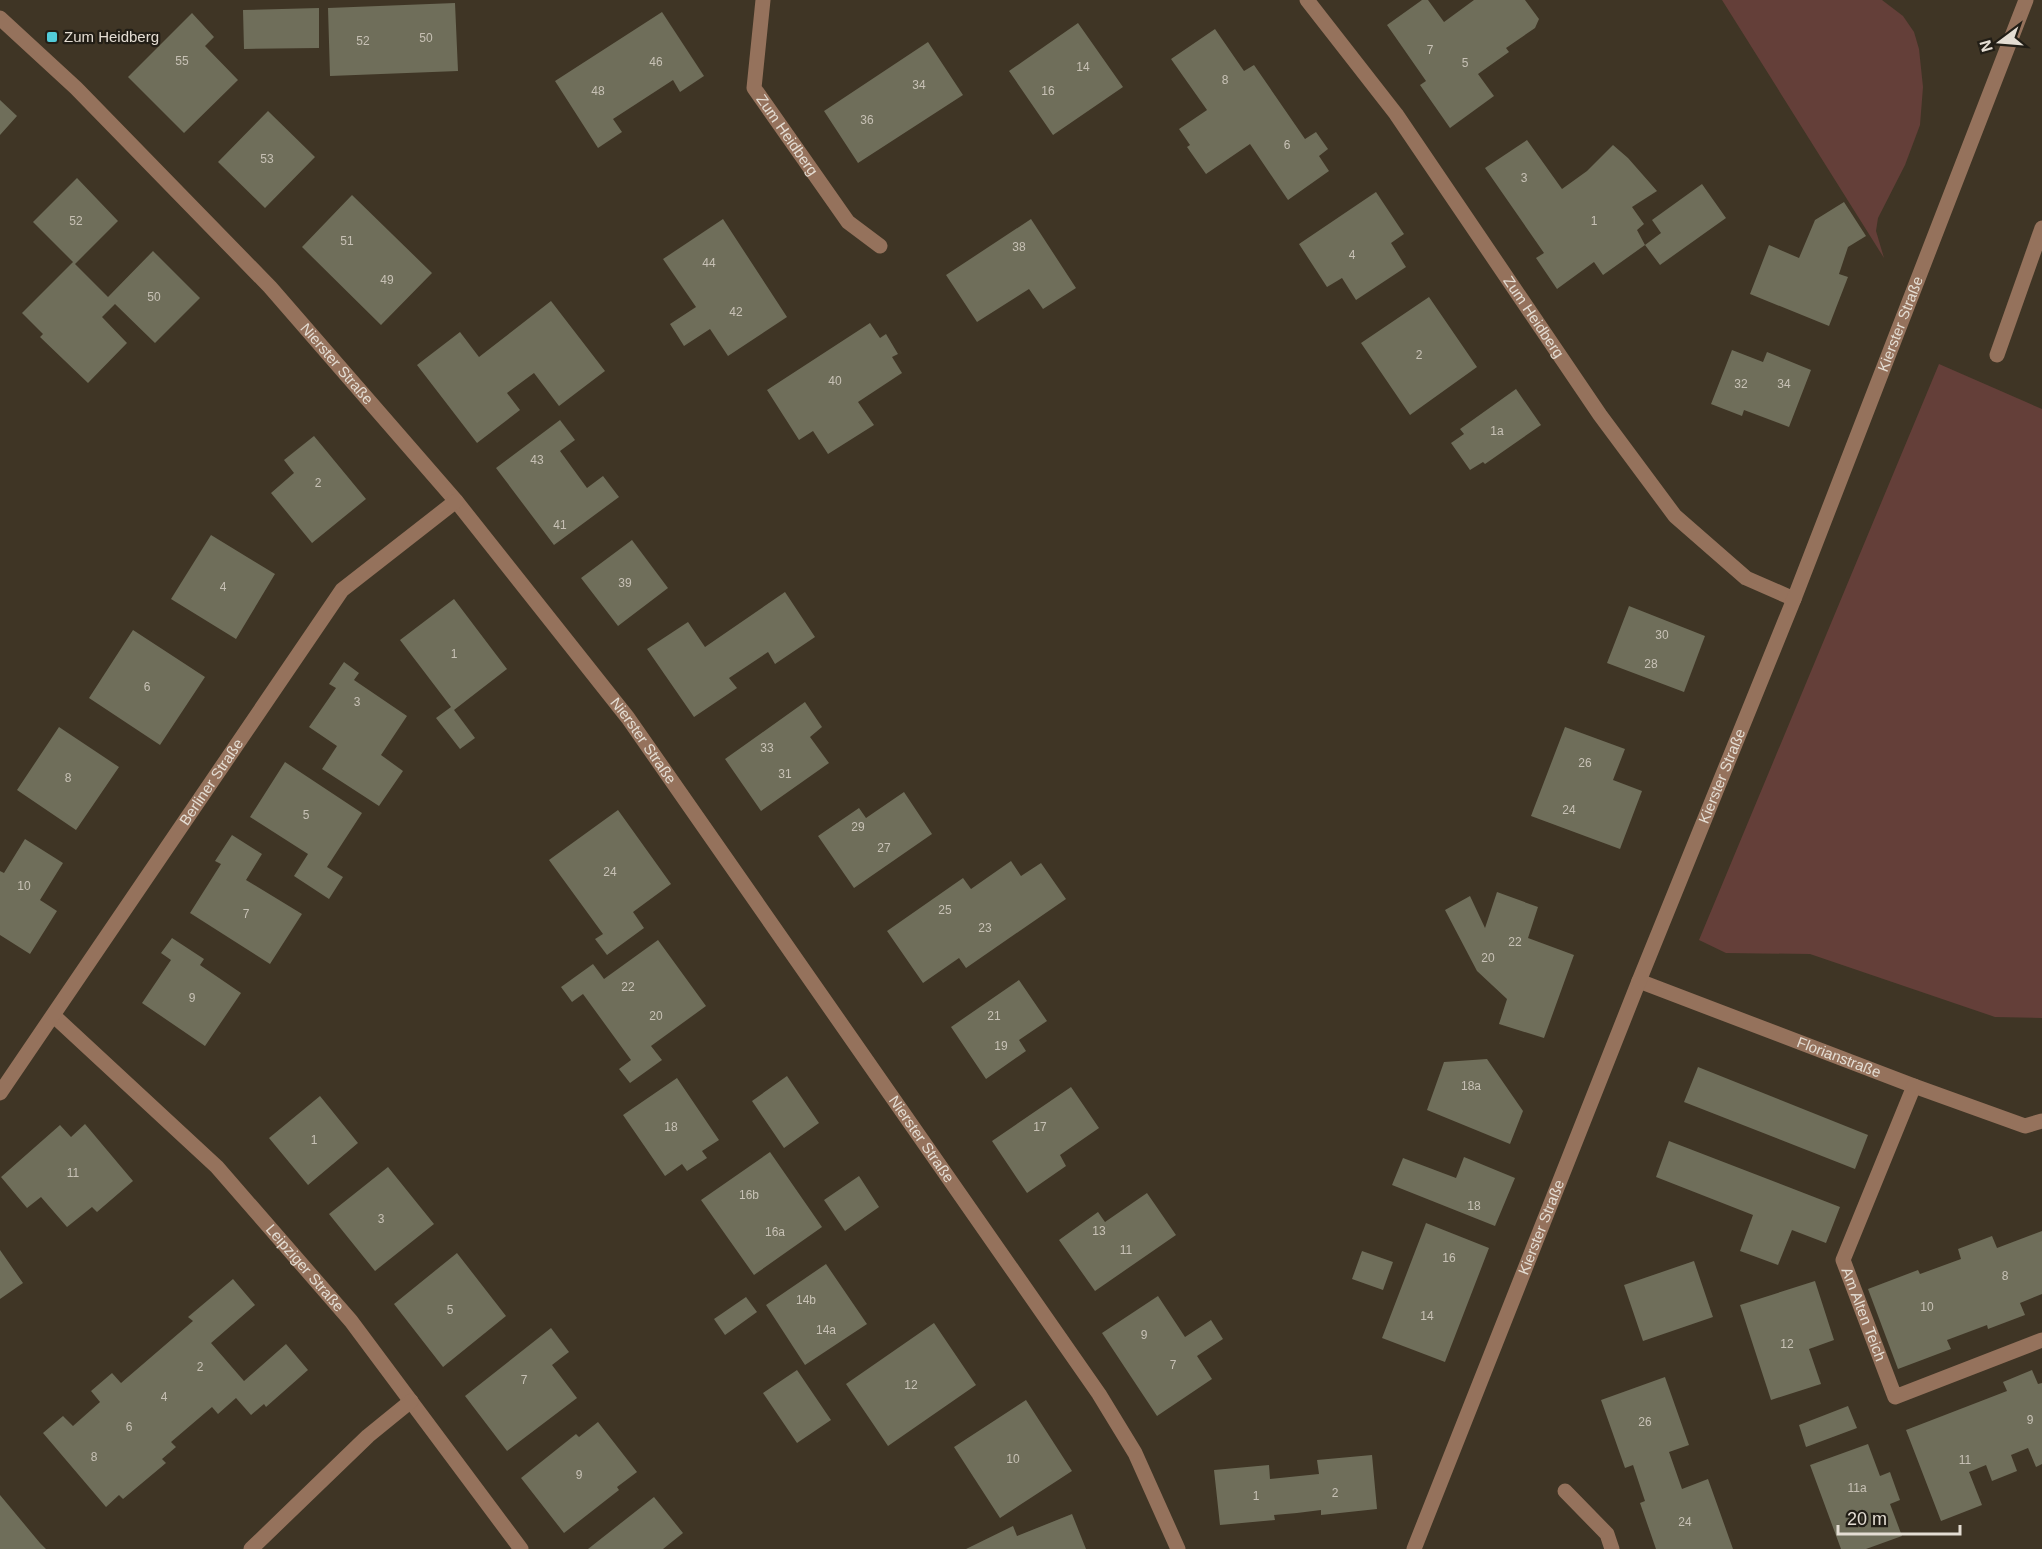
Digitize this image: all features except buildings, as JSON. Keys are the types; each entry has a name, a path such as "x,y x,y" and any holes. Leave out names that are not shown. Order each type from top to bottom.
{"street":[{"name":"Zum Heidberg","path":"763,0 754,88 848,222 880,246"},
{"name":"Zum Heidberg","path":"1307,0 1396,114 1600,415 1675,516 1746,578 1794,599"},
{"name":"Kierster Straße","path":"1414,1549 1639,981 1794,599 2026,0"},
{"name":"Nierster Straße","path":"0,18 76,88 270,287 456,501 628,718 1052,1323 1135,1453 1178,1549"},
{"path":"1997,355 2042,228"},
{"name":"Berliner Straße","path":"0,1093 342,590 456,501"},
{"name":"Florianstraße","path":"1639,981 2025,1126 2042,1121"},
{"name":"Leipziger Straße","path":"54,1016 217,1167 351,1321 521,1549"},
{"name":"Am Alten Teich","path":"1914,1086 1843,1260 1895,1397 2042,1340"},
{"path":"252,1549 368,1436 411,1401"},
{"path":"1565,1491 1607,1534 1612,1549"}],"shaded area":[{"path":"1722,0 1882,0 1903,16 1914,32 1919,49 1923,87 1920,125 1905,165 1878,218 1876,231 1884,258"},
{"path":"1939,364 2042,409 2042,1018 1995,1017 1810,954 1726,953 1699,940"}],"place":[{"name":"Zum Heidberg","path":"52,37"}]}
